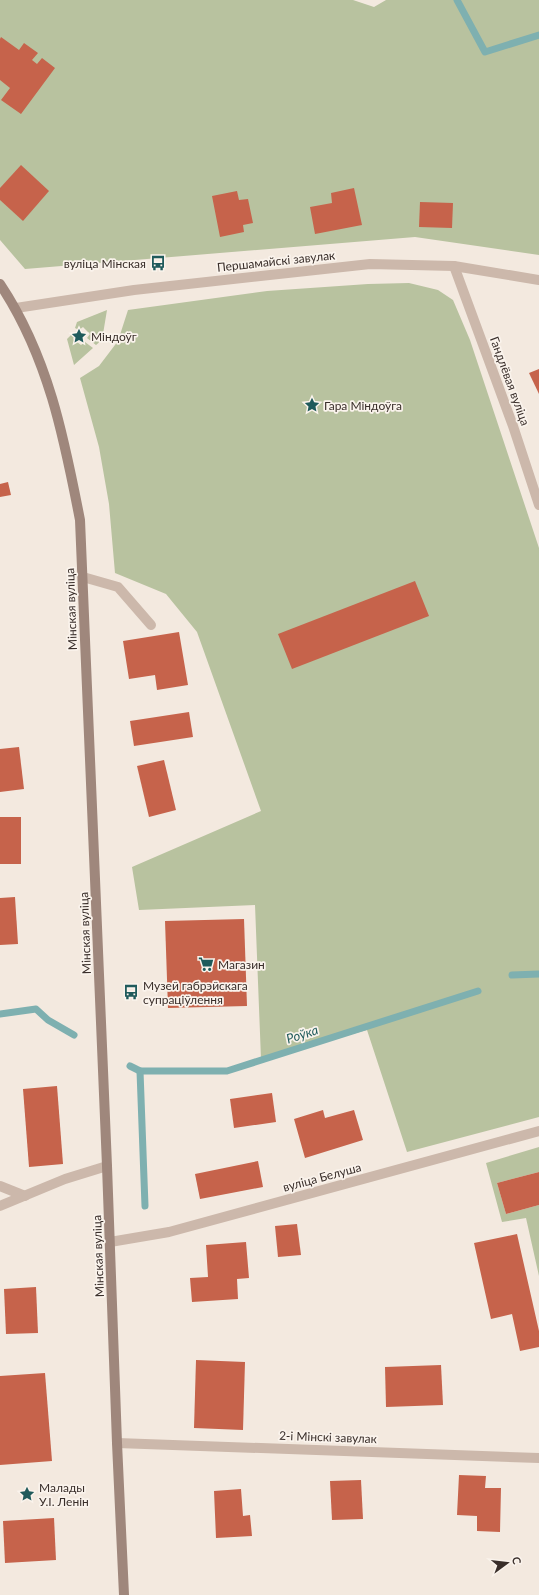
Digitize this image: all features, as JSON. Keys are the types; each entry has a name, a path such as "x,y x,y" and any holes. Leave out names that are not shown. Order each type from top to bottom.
{"street":[{"name":"Першамайскі завулак","path":"16,308 134,290 370,264 454,266 539,280"},
{"name":"Гандлёвая вуліца","path":"454,266 513,426 539,504"},
{"name":"Мінская вуліца","path":"0,284 16,308 39,358 65,444 80,520 124,1595"},
{"path":"83,577 118,588 151,625"},
{"name":"вуліца Белуша","path":"110,1242 169,1232 539,1132"},
{"path":"0,1206 65,1179 107,1166"},
{"path":"0,1186 25,1196"},
{"name":"2-і Мінскі завулак","path":"117,1443 539,1458"}],"green space":[{"path":"0,0 353,0 374,7 386,0 539,0 539,255 415,237 25,269 0,240"},
{"path":"409,283 438,290 453,300 470,340 539,548 539,1117 407,1152 367,1030 261,1059 255,905 139,910 132,867 261,811 197,632 166,594 115,573 109,504 99,447 80,378 99,366 118,341 128,310 267,291 368,284"},
{"path":"107,310 102,340 96,345 87,338 90,334 83,327 79,330 75,328 77,322"},
{"path":"72,334 75,336 73,339 81,345 85,342 93,348 74,365 67,339"},
{"path":"539,1147 539,1172 497,1183 506,1214 539,1205 539,1276 526,1218 502,1222 486,1163"}],"building":[{"path":"1,37 19,50 24,43 38,53 32,60 37,64 42,58 55,68 21,114 1,100 10,88 0,80"},
{"path":"21,165 49,191 23,221 0,200 0,188"},
{"path":"354,188 362,225 315,234 310,207 332,203 331,193"},
{"path":"237,191 239,200 248,199 253,223 243,225 244,232 220,237 212,196"},
{"path":"420,202 453,203 452,228 419,227"},
{"path":"539,369 539,394 529,373"},
{"path":"8,482 11,495 0,497 0,484"},
{"path":"415,581 429,616 292,669 278,634"},
{"path":"179,632 188,685 157,690 155,675 129,679 123,641"},
{"path":"189,712 193,737 134,746 130,721"},
{"path":"19,747 24,789 0,792 0,749"},
{"path":"164,760 176,810 149,817 137,766"},
{"path":"0,817 21,817 21,864 0,864"},
{"path":"15,897 18,944 0,945 0,898"},
{"name":"Магазин","path":"244,919 247,1006 168,1008 165,921"},
{"path":"57,1086 63,1164 29,1167 23,1089"},
{"path":"272,1093 276,1122 234,1128 230,1099"},
{"path":"323,1110 325,1118 354,1110 363,1140 305,1158 294,1119"},
{"path":"258,1161 263,1187 200,1199 195,1174"},
{"path":"539,1172 539,1205 506,1214 497,1183"},
{"path":"297,1224 301,1255 278,1257 275,1226"},
{"path":"517,1234 539,1331 539,1347 520,1351 512,1314 491,1319 474,1243"},
{"path":"246,1242 249,1278 237,1279 238,1299 192,1302 190,1278 208,1277 206,1245"},
{"path":"36,1287 38,1333 6,1334 4,1289"},
{"path":"196,1360 245,1362 243,1430 194,1428"},
{"path":"441,1365 443,1405 386,1407 385,1367"},
{"path":"45,1373 52,1461 0,1465 0,1376"},
{"path":"459,1475 486,1476 485,1488 501,1488 500,1532 477,1531 477,1516 457,1515"},
{"path":"361,1480 363,1519 332,1520 330,1481"},
{"path":"241,1489 243,1516 250,1515 252,1536 216,1538 214,1491"},
{"path":"54,1518 56,1560 5,1563 3,1521"}],"waterway":[{"path":"457,0 485,52 539,35"},
{"name":"Роўка","path":"512,975 539,974"},
{"name":"Роўка","path":"130,1066 140,1071 227,1071 478,991"},
{"name":"Роўка","path":"0,1014 36,1009 48,1020 74,1035"},
{"path":"140,1071 145,1206"}],"place":[{"name":"вуліца Мінская","path":"158,263"},
{"name":"Міндоўг","path":"79,336"},
{"name":"Гара Міндоўга","path":"312,405"},
{"name":"Магазин","path":"206,964"},
{"name":"Музей габрэйскага супраціўлення","path":"131,992"},
{"name":"Малады У.І. Ленін","path":"27,1494"}]}
